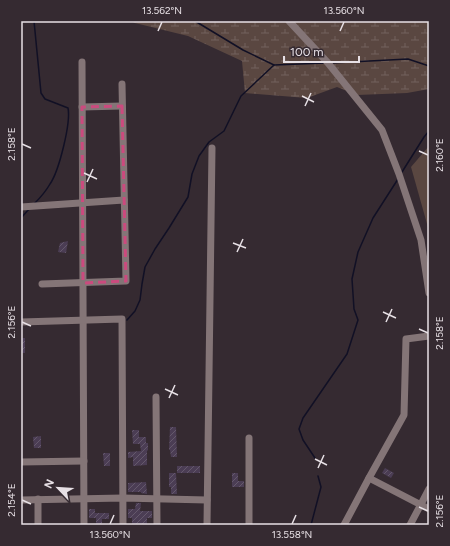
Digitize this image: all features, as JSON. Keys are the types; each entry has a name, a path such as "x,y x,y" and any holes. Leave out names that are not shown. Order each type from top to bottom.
{"street":[{"path":"289,21 328,63 382,130 399,174 421,240 429,293"},
{"path":"82,62 84,525"},
{"path":"42,284 126,281 122,84"},
{"path":"82,107 122,106"},
{"path":"207,525 212,148"},
{"path":"21,207 124,200"},
{"path":"21,322 122,319 123,525"},
{"path":"344,525 404,415 406,339 429,336"},
{"path":"156,397 157,525"},
{"path":"249,438 249,525"},
{"path":"21,462 84,461"},
{"path":"369,478 429,509"},
{"path":"410,525 429,489"},
{"path":"21,500 122,498 208,500"},
{"path":"38,499 38,525"}],"highlighted area":[{"path":"122,106 126,281 83,283 82,107"}],"green space":[{"path":"130,21 429,21 429,89 407,93 357,95 337,87 307,98 245,93 242,61 188,36"},
{"path":"429,146 429,231 411,167"}],"building":[{"path":"68,241 66,253 58,252 60,243"},
{"path":"21,338 25,338 25,353 21,353"},
{"path":"170,427 176,427 177,457 171,457 169,450"},
{"path":"132,430 139,430 139,437 146,437 146,443 148,443 147,465 133,466 133,457 128,458 128,452 141,451 140,444 133,444"},
{"path":"41,436 41,448 34,448 33,437"},
{"path":"103,453 110,453 110,466 104,466"},
{"path":"177,466 200,466 200,473 177,473"},
{"path":"385,468 394,473 391,478 382,473"},
{"path":"169,473 176,473 177,494 171,494 171,487 169,487"},
{"path":"232,473 238,473 238,481 244,481 244,487 232,487"},
{"path":"146,482 147,494 141,492 128,492 128,483"},
{"path":"136,503 141,503 140,511 152,511 152,518 147,518 147,525 132,525 132,518 128,518 128,509 135,509"},
{"path":"89,509 95,509 95,513 109,513 109,519 102,519 102,525 96,525 96,518 89,518"}],"waterway":[{"path":"34,21 41,93 45,99 68,108 68,124 57,169 48,187 34,204"},
{"path":"195,21 243,50 274,65 325,63"},
{"path":"331,63 408,59 429,66"},
{"path":"127,320 135,311 140,300 145,267 188,197 192,174 199,156 209,142 224,131 241,96 274,65"},
{"path":"402,172 429,131"},
{"path":"315,458 303,440 299,429 303,418 347,354 358,320 354,309 352,279 358,252 373,218 398,179"},
{"path":"21,218 29,209"},
{"path":"311,525 321,487 318,476"}]}
